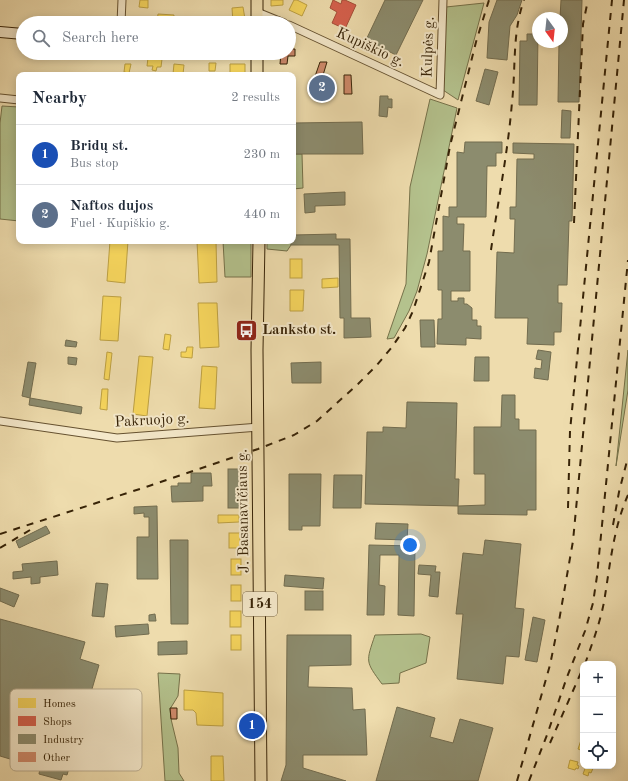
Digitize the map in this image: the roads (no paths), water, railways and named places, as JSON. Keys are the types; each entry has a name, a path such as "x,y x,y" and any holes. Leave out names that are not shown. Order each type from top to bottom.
{"main road":[{"path":"257,0 257,16"},
{"path":"0,32 16,33"},
{"path":"257,60 257,72"},
{"name":"J. Basanavičiaus g.","path":"259,244 257,350 261,781"}],"street":[{"path":"121,16 122,0"},
{"name":"Kulpės g.","path":"440,95 443,0"},
{"name":"Kupiškio g.","path":"296,28 440,95"},
{"path":"0,98 16,100"},
{"name":"Pakruojo g.","path":"0,421 117,438 258,427"}],"railway":[{"path":"0,534 149,486 258,449 294,435 317,421 377,365 405,328 413,311 429,262 450,146 476,42 489,0"},
{"path":"491,250 510,121 516,38 520,12 524,0"},
{"path":"574,223 583,24 588,0"},
{"path":"568,508 570,431 612,0"},
{"path":"517,781 550,665 573,541 624,0"},
{"path":"529,781 585,631 593,603 597,576 628,260"},
{"path":"613,525 619,492 628,457"},
{"path":"586,661 596,633 604,602 615,534 628,495"},
{"path":"0,548 35,527"},
{"path":"550,743 580,675"}],"place":[{"name":"Naftos dujos","path":"322,88"},
{"name":"Lanksto st.","path":"247,330"},
{"name":"Bridų st.","path":"252,726"}]}
